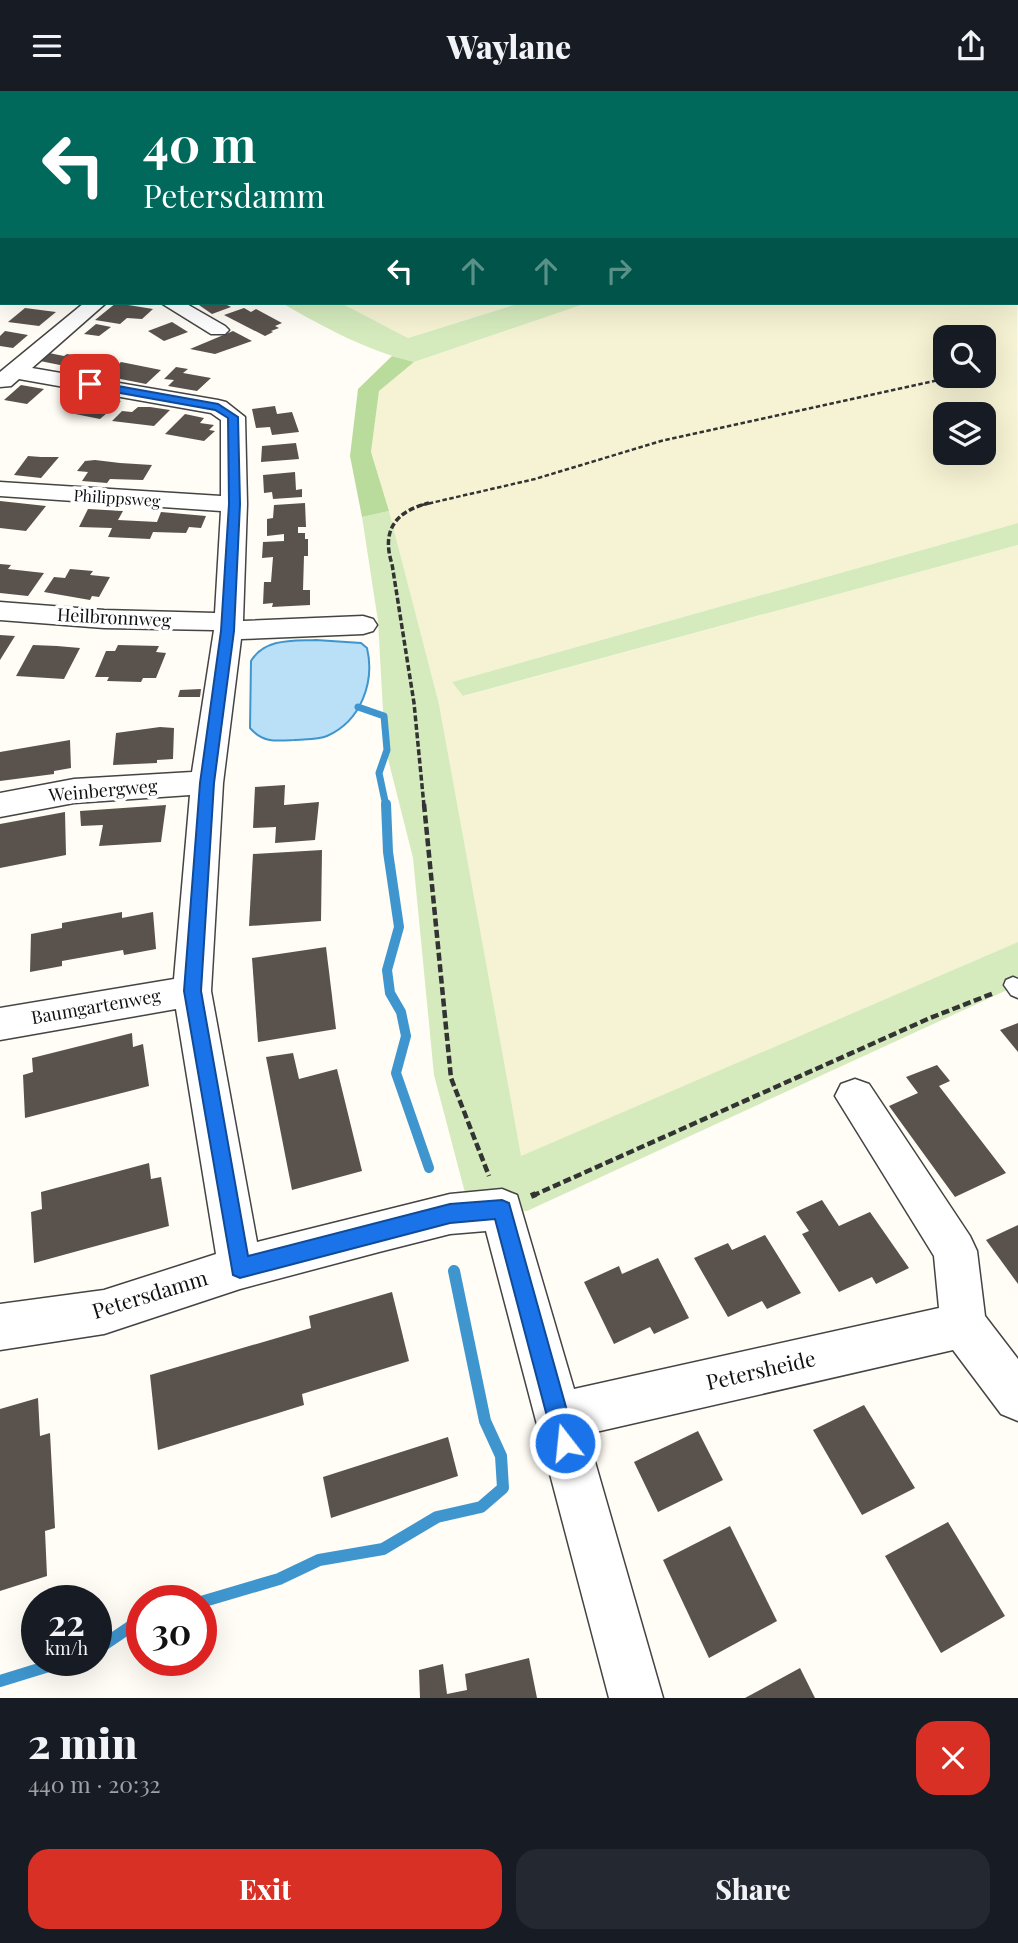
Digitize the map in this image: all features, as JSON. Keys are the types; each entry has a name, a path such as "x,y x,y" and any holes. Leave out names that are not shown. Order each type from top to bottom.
{"street":[{"path":"7,377 94,305"},
{"path":"174,305 218,330"},
{"path":"7,377 218,407 233,417 234,504 228,627 207,783 192,991 240,1268"},
{"name":"Philippsweg","path":"0,489 234,504"},
{"name":"Heilbronnweg","path":"0,611 228,627 363,625"},
{"name":"Weinbergweg","path":"0,805 74,791 207,783"},
{"name":"Baumgartenweg","path":"0,1024 192,991"},
{"path":"855,1096 955,1251 963,1325 1018,1397"},
{"path":"502,1209 636,1698"},
{"name":"Petersdamm","path":"0,1327 104,1312 240,1268 450,1214 502,1209"},
{"name":"Petersheide","path":"558,1417 963,1325"}],"path":[{"path":"933,381 661,441 535,479 409,508 393,524 387,548 392,564 414,703 451,1078 502,1209 930,1018 1016,988"}],"shaded area":[{"path":"345,305 514,305 408,338"},
{"path":"581,305 1017,305 1018,523 452,682 464,696 1018,545 1018,942 520,1157 439,704 371,452 379,391 414,362"}],"green space":[{"path":"285,305 345,305 408,338 514,305 581,305 414,362 380,352"},
{"path":"392,356 414,362 379,391 371,452 389,511 362,517 350,456 358,389"},
{"path":"389,511 439,704 521,1156 1018,942 1018,985 527,1211 469,1208 434,1075 413,858 385,747 378,621 362,517"},
{"path":"1018,523 1018,545 463,696 452,682"}],"water":[{"path":"316,640 361,643 367,648 367,687 357,711 339,729 323,737 276,741 265,739 250,728 251,661 264,648 280,642"}],"building":[{"path":"114,305 153,309 142,319 127,318 120,324 95,320"},
{"path":"199,305 231,307 212,314"},
{"path":"25,308 56,312 39,326 8,322"},
{"path":"244,308 251,312 256,309 282,323 275,326 279,328 265,336 224,315"},
{"path":"172,322 188,332 164,341 148,331"},
{"path":"96,324 111,327 99,336 84,334"},
{"path":"5,331 28,335 13,348 0,346 0,336"},
{"path":"233,331 252,341 215,354 190,349"},
{"path":"49,353 98,359 85,370 40,361"},
{"path":"121,362 161,370 146,384 105,376"},
{"path":"176,367 188,369 183,373 211,378 197,391 168,386 174,380 164,379"},
{"path":"21,385 44,389 27,404 4,400"},
{"path":"96,396 121,401 100,419 75,414"},
{"path":"275,406 277,414 292,412 299,432 272,435 270,427 256,428 252,409"},
{"path":"138,407 170,410 154,426 112,421 122,411 132,412"},
{"path":"185,414 204,418 200,423 214,425 209,430 215,431 204,441 165,434"},
{"path":"296,443 299,459 261,462 262,446"},
{"path":"28,456 59,457 41,478 14,475"},
{"path":"85,461 152,465 143,480 110,479 107,483 82,481 88,472 77,471"},
{"path":"295,472 296,490 302,489 302,497 273,499 272,492 264,493 263,475"},
{"path":"0,501 46,506 26,531 0,528"},
{"path":"305,503 306,527 298,527 298,533 305,533 305,539 308,539 308,556 304,556 303,590 310,590 310,605 272,607 273,603 263,604 264,582 271,582 273,557 262,558 263,542 284,541 284,534 267,536 267,519 273,518 274,505"},
{"path":"88,509 123,511 118,520 157,522 161,512 206,516 201,528 189,527 186,533 153,532 150,539 108,537 112,528 79,527"},
{"path":"0,564 11,565 8,569 44,573 28,596 0,593"},
{"path":"70,569 93,571 90,575 110,577 99,597 92,596 90,600 44,592 54,577 65,578"},
{"path":"0,635 15,636 0,660"},
{"path":"33,645 80,648 64,679 16,676"},
{"path":"118,645 159,646 156,652 166,653 156,678 143,678 141,682 107,681 109,677 95,677 106,651 115,651"},
{"path":"201,689 200,697 178,697 180,690"},
{"path":"160,727 174,728 173,759 157,760 157,763 113,765 116,733"},
{"path":"70,740 71,768 54,771 54,774 0,781 0,752"},
{"path":"285,785 284,805 319,802 315,840 275,843 276,827 253,828 255,787"},
{"path":"166,805 161,842 99,846 103,825 81,826 80,811"},
{"path":"65,812 66,855 0,868 0,824"},
{"path":"322,850 321,921 249,926 253,854"},
{"path":"122,912 122,918 153,912 156,949 124,955 123,950 62,961 62,966 30,972 31,934 62,928 62,923"},
{"path":"326,947 336,1029 258,1042 252,958"},
{"path":"1018,1023 1018,1052 1000,1030"},
{"path":"132,1033 133,1047 143,1044 149,1086 25,1118 23,1075 33,1072 32,1058"},
{"path":"293,1053 299,1079 337,1069 362,1171 292,1190 266,1057"},
{"path":"937,1065 950,1081 939,1086 1006,1173 955,1197 889,1106 918,1093 906,1077"},
{"path":"149,1163 151,1179 161,1177 169,1226 34,1263 31,1212 42,1209 41,1192"},
{"path":"822,1200 839,1226 870,1212 909,1268 876,1284 872,1277 839,1292 802,1234 809,1231 796,1212"},
{"path":"1018,1225 1018,1284 986,1240"},
{"path":"765,1235 801,1293 767,1309 762,1301 728,1317 694,1258 728,1243 732,1250"},
{"path":"658,1258 689,1318 654,1334 650,1327 614,1344 584,1282 619,1266 622,1274"},
{"path":"392,1292 409,1361 302,1394 304,1405 158,1450 150,1375 311,1328 309,1316"},
{"path":"38,1398 40,1436 50,1433 55,1528 45,1531 47,1576 0,1591 0,1409"},
{"path":"864,1405 915,1488 862,1515 813,1430"},
{"path":"698,1431 723,1480 658,1512 634,1462"},
{"path":"448,1437 458,1476 331,1518 323,1477"},
{"path":"948,1522 1005,1616 941,1653 885,1556"},
{"path":"730,1526 777,1621 709,1658 663,1560"},
{"path":"529,1658 537,1698 420,1698 419,1670 443,1664 447,1694 467,1690 465,1674"},
{"path":"800,1668 815,1698 745,1698"}],"waterway":[{"path":"358,707 384,716 387,750 379,773 386,806"},
{"path":"386,804 388,852 399,927 387,970 390,993 401,1012 406,1036 396,1073 429,1168"},
{"path":"217,1597 279,1579 319,1560 383,1549 437,1517 481,1507 503,1488 501,1456 485,1421 454,1271"},
{"path":"112,1639 126,1630"},
{"path":"0,1681 21,1675"}],"route":[{"path":"90,384 218,407 233,417 234,504 228,631 207,783 192,991 240,1268 450,1214 502,1209 565,1443"}]}
